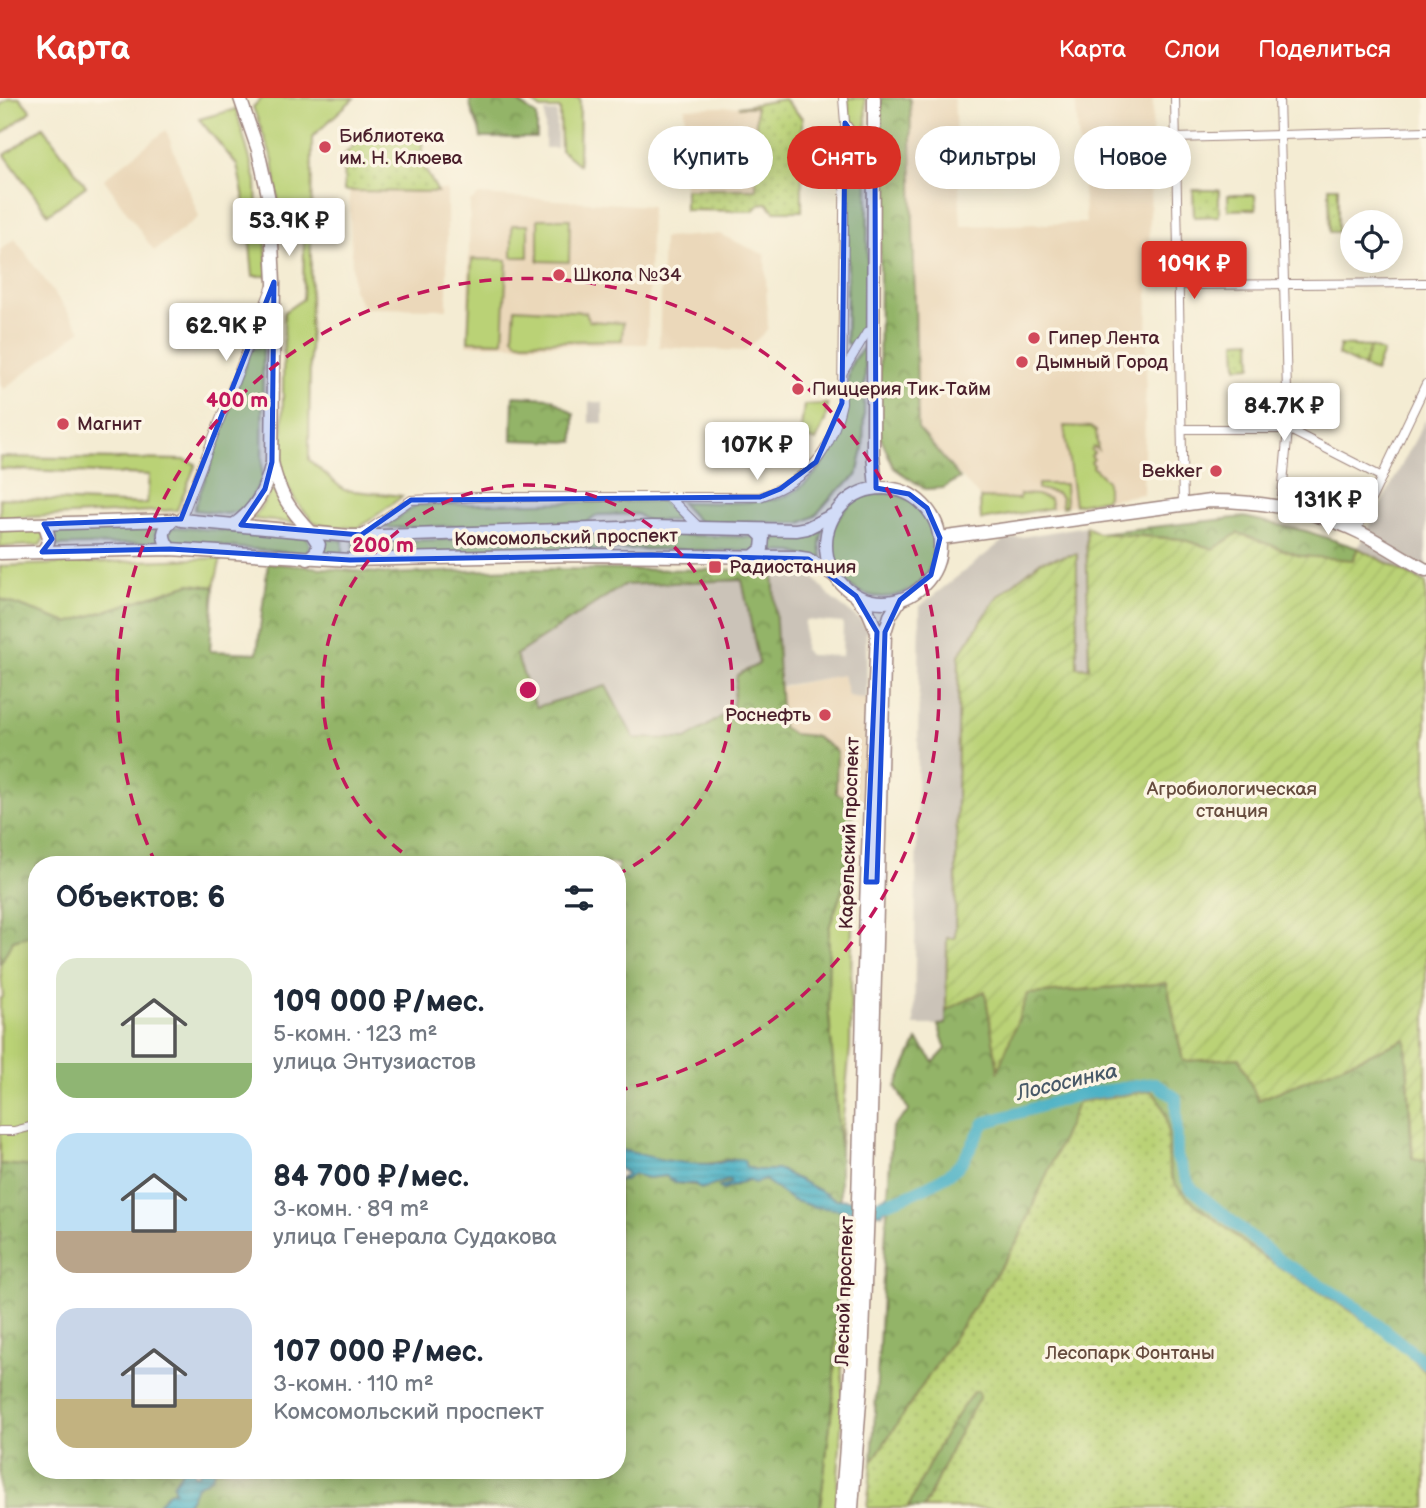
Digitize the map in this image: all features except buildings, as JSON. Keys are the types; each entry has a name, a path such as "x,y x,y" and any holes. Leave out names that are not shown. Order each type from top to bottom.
{"main road":[{"path":"874,98 874,126"},
{"path":"242,99 265,174 270,204 274,282 272,462 277,485 284,498 319,545 308,559"},
{"path":"875,189 873,454 876,488"},
{"path":"234,524 249,514 258,502 265,489 272,462"},
{"path":"876,488 893,488 909,494 927,508 940,538 939,556 931,575 915,593 900,600 874,602 856,596 835,576 827,560 828,528 833,515 847,499 861,491 876,488"},
{"path":"940,538 1210,501 1235,501 1281,506 1311,513 1356,531 1426,570"},
{"name":"Комсомольский проспект","path":"0,525 177,520 383,536 652,527 796,530 807,528 833,515"},
{"path":"170,549 163,536 164,528 177,520"},
{"path":"41,552 50,537 44,524"},
{"path":"754,556 762,548 763,537 756,530"},
{"path":"517,531 514,544 518,557"},
{"path":"381,560 387,547 383,536"},
{"name":"Комсомольский проспект","path":"0,553 170,549 308,559 381,560 754,556 808,559 835,576"},
{"name":"Карельский проспект","path":"856,596 868,611 877,632 866,1076"},
{"name":"Карельский проспект","path":"872,882 885,632 890,616 900,600"},
{"name":"Лесной проспект","path":"841,1508 858,1307 866,1076"},
{"name":"Лесной проспект","path":"852,1508 860,1402 858,1307"}],"street":[{"path":"361,536 411,500 760,497 794,482 816,462 834,432 842,403 843,98"},
{"path":"1175,98 1176,126"},
{"path":"1279,98 1288,429 1281,506"},
{"path":"1191,138 1426,131"},
{"path":"1177,189 1184,505"},
{"path":"177,520 274,282"},
{"path":"1179,285 1426,284"},
{"path":"842,374 867,332 873,330"},
{"path":"1356,531 1426,384"},
{"path":"1182,429 1288,429 1382,477"},
{"path":"668,496 700,528"},
{"path":"0,1131 28,1127"}],"highlighted area":[{"path":"845,123 875,166 876,488 909,494 927,508 940,538 931,575 900,600 885,632 877,882 866,882 877,632 856,596 808,559 651,555 350,560 170,549 42,552 52,539 44,524 181,519 274,282 272,462 265,489 241,525 361,535 411,500 760,497 780,489 816,462 842,403"}],"shaded area":[{"path":"910,98 954,98 956,126 915,126 915,189 959,189 961,226 1086,223 1083,189 1151,189 1143,494 981,520 980,498 918,428"},
{"path":"1075,98 1153,98 1152,126 1077,126"},
{"path":"756,106 756,126 685,126 685,108"},
{"path":"545,112 557,112 557,148 545,148"},
{"path":"166,130 199,217 154,251 104,179"},
{"path":"349,188 447,190 447,309 364,308 353,289"},
{"name":"Школа №34","path":"479,195 651,206 647,344 467,345 470,202"},
{"path":"719,234 765,255 768,329 745,351 659,347 663,238"},
{"path":"15,239 81,330 4,389 0,384 0,250"},
{"path":"589,402 603,402 603,423 589,423"},
{"path":"1426,419 1426,583 1358,548"},
{"path":"1086,526 1090,668 1077,668 1077,555 1041,561 998,596 959,655 955,938 947,939 946,1025 914,1025 920,606 1004,540"},
{"path":"799,568 811,574 831,598 860,620 868,631 867,699 848,696 843,675 781,686 773,570","holes":["805,620 843,623 842,656 809,655 804,649"]},
{"path":"742,580 759,664 737,675 732,710 686,739 634,738 606,687 536,707 516,655 624,585"},
{"path":"843,675 848,696 867,699 864,803 852,801 836,793 815,736 793,734 782,727 781,687"}],"green space":[{"path":"9,98 20,98 31,111 0,135 0,105"},
{"path":"262,98 354,98 312,137 309,460 344,490 403,496 359,528 315,523 296,502 282,470 284,312 303,299 304,235 282,230 273,161 253,107"},
{"path":"513,98 537,116 537,138 481,138 470,99"},
{"path":"527,98 580,98 579,165 561,150 560,109 541,109"},
{"path":"848,98 865,98 866,126 855,126 849,117"},
{"path":"881,98 910,98 918,428 960,478 943,488 925,489 894,468 879,434 880,189 901,189 901,126 881,126"},
{"path":"784,99 802,118 802,126 787,126 787,189 802,189 802,211 774,211 767,203 759,204 753,211 685,210 685,189 773,189 773,126 756,126 756,107 738,107"},
{"path":"236,109 256,181 257,214 266,239 267,276 253,276 247,212 237,165 199,119"},
{"path":"43,127 86,186 48,214 5,155"},
{"path":"367,132 423,134 421,162 438,192 344,191 345,154"},
{"path":"1329,187 1338,187 1338,232 1330,232"},
{"path":"849,189 868,189 867,319 852,346 846,343"},
{"path":"1193,190 1219,190 1219,216 1194,217"},
{"path":"1228,195 1255,195 1256,209 1228,210"},
{"path":"538,219 570,219 569,262 538,261"},
{"path":"512,225 528,225 528,257 512,257"},
{"path":"472,259 507,260 503,342 468,341"},
{"path":"515,308 586,312 589,321 623,323 622,340 517,342 513,336"},
{"path":"1251,340 1252,366 1237,367 1236,341"},
{"path":"1340,345 1370,347 1363,367 1338,355"},
{"path":"263,346 262,479 245,509 227,514 194,510 251,349"},
{"path":"866,347 863,449 857,476 835,493 815,516 801,523 699,522 680,502 760,502 785,496 810,479 836,439 845,410 850,368 858,353"},
{"path":"1370,347 1383,352 1375,372 1363,367"},
{"path":"513,396 551,398 574,414 574,442 512,440"},
{"path":"828,404 825,421 816,441 800,436 804,405"},
{"path":"1064,426 1090,427 1096,431 1098,450 1094,447 1091,450 1094,459 1091,462 1107,481 1105,499 1075,505"},
{"path":"0,457 185,460 196,464 177,510 7,518 0,517 0,498 147,504 149,475 0,469"},
{"path":"1038,484 1065,484 1066,506 1062,507 1057,493 1038,489"},
{"path":"273,488 294,523 253,519"},
{"path":"883,493 903,497 920,508 931,525 935,545 931,565 920,582 903,593 883,597 863,593 846,582 835,565 831,545 835,525 846,508 863,497"},
{"path":"1020,494 1050,499 1052,508 981,520 980,498 1019,499"},
{"path":"661,501 683,520 647,521 637,514 598,515 586,522 383,528 417,505"},
{"path":"1244,517 1306,531 1358,548 1353,561 1300,556 1238,533 1214,549 1180,539 1098,533"},
{"name":"Агробиологическая станция","path":"1086,526 1098,533 1180,539 1214,549 1238,533 1300,556 1353,560 1358,548 1426,583 1426,1161 1413,1159 1406,1039 1258,1100 1239,1058 1183,1061 1167,983 1028,994 998,1070 985,991 946,1010 947,938 955,938 959,655 998,596 1041,561 1077,554 1077,667 1089,668"},
{"path":"175,527 307,537 310,546 306,554 174,542 169,537 169,530"},
{"path":"159,528 155,535 159,543 51,546 56,538 52,529"},
{"path":"40,529 45,537 40,545 0,547 0,530"},
{"path":"823,529 820,545 823,562 793,552 642,549 389,556 393,548 391,541 644,534 792,538 807,536"},
{"path":"326,539 343,540 343,555 325,554 323,547"},
{"path":"354,541 381,542 382,549 379,555 353,555"},
{"path":"221,558 214,587 190,584 68,623 0,599 0,566"},
{"path":"268,563 390,574 514,569 773,570 782,727 793,734 815,736 837,751 836,793 852,801 847,876 829,928 828,1003 840,1147 840,1200 780,1170 757,1170 746,1167 733,1158 690,1164 626,1151 626,856 28,856 28,936 13,940 0,964 0,599 68,623 190,584 214,587 210,651 257,653","holes":["742,580 759,664 737,675 732,710 686,739 634,738 606,686 536,707 516,655 624,585"]},
{"path":"852,801 850,1048 840,1147 828,1003 829,928 847,876"},
{"path":"28,936 28,1168 0,1164 0,999 3,997 0,964 13,940"},
{"path":"1167,983 1183,1061 1239,1057 1258,1100 1406,1039 1412,1159 1426,1161 1426,1373 1371,1325 1255,1251 1179,1190 1169,1167 1166,1116 1151,1091 1078,1103 1019,1239 872,1462 892,1128 909,1111 896,1087 917,1040 934,1062 946,1049 938,1025 946,1024 946,1010 985,990 998,1068 1027,994"},
{"name":"Лесопарк Фонтаны","path":"1151,1091 1165,1116 1169,1167 1172,1178 1183,1194 1260,1255 1371,1325 1426,1373 1426,1508 924,1508 955,1441 979,1398 978,1391 974,1391 946,1433 908,1508 867,1508 872,1462 1019,1239 1078,1102"},
{"path":"0,1164 28,1166 28,1479 177,1479 173,1485 175,1491 169,1492 159,1503 159,1508 0,1508"},
{"path":"633,1174 648,1178 666,1176 676,1183 709,1187 729,1180 731,1183 723,1190 748,1180 765,1180 800,1202 841,1209 833,1400 820,1508 185,1508 197,1486 209,1479 626,1479 626,1179"},
{"path":"838,1277 843,1400 836,1508 820,1508 833,1400"},
{"path":"974,1391 979,1391 980,1398 955,1441 924,1508 908,1508 946,1433"}],"water":[{"path":"626,1151 688,1163 712,1164 734,1159 744,1160 746,1167 780,1170 835,1199 875,1202 887,1195 886,1208 882,1214 815,1207 792,1200 765,1180 754,1183 747,1180 723,1190 719,1187 731,1183 729,1180 701,1189 695,1184 676,1183 666,1176 648,1178 633,1174 626,1179"},
{"path":"177,1479 209,1479 197,1486 185,1508 159,1508 159,1503 169,1492 175,1491 173,1485"}],"waterway":[{"name":"Лососинка","path":"872,1205 902,1198 947,1175 962,1161 984,1123 1078,1095 1155,1083 1176,1098 1177,1157 1190,1187 1279,1260 1352,1304 1426,1363"}],"place":[{"name":"Библиотека им. Н. Клюева","path":"325,147"},
{"name":"Школа №34","path":"559,275"},
{"name":"Гипер Лента","path":"1034,338"},
{"name":"Дымный Город","path":"1022,362"},
{"name":"Пиццерия Тик-Тайм","path":"798,389"},
{"name":"Магнит","path":"63,424"},
{"name":"Bekker","path":"1216,471"},
{"name":"Радиостанция","path":"715,567"},
{"name":"Роснефть","path":"825,715"}]}
